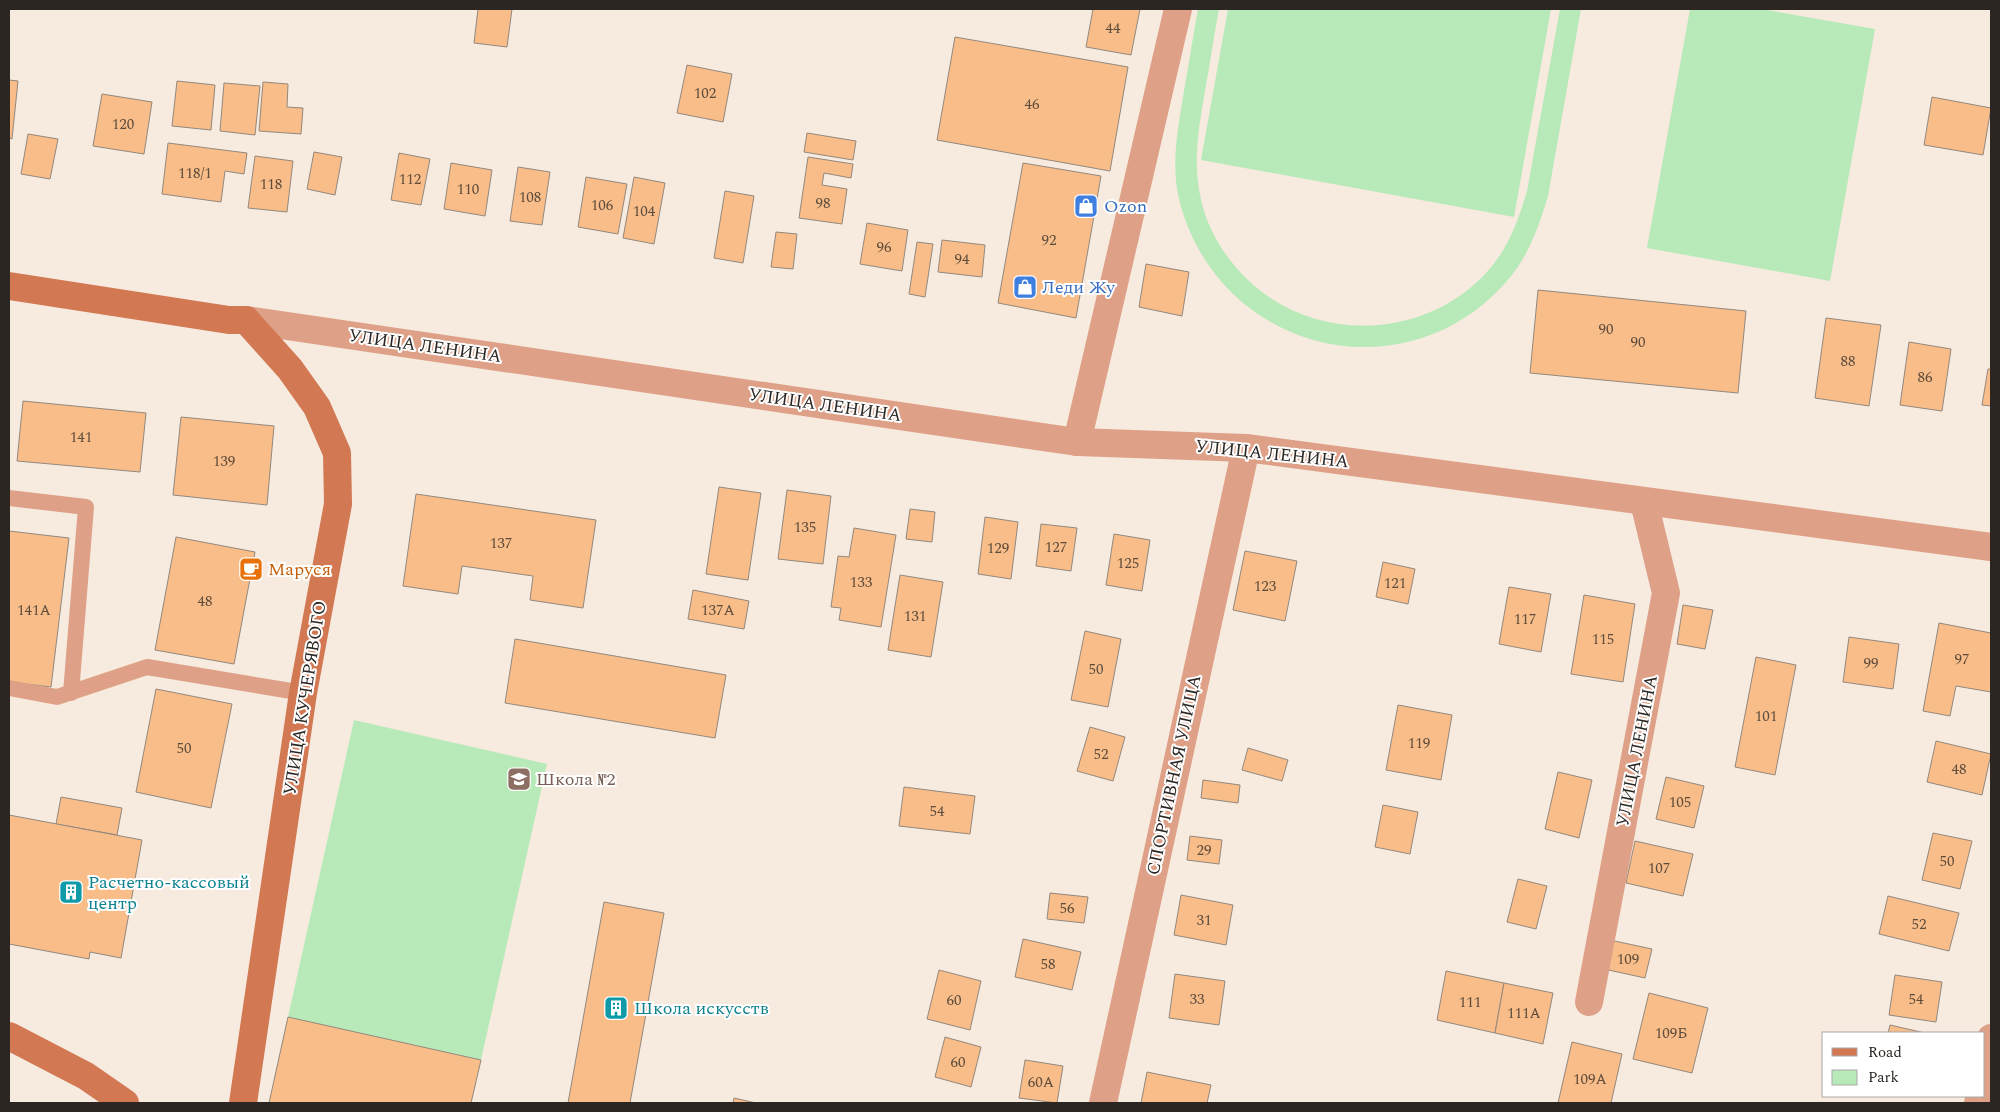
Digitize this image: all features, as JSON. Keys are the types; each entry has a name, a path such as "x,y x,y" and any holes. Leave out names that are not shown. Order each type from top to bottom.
{"street":[{"path":"1077,442 1178,9"},
{"name":"УЛИЦА ЛЕНИНА","path":"9,286 229,320 246,320 1077,442 1246,448 1991,547"},
{"name":"УЛИЦА КУЧЕРЯВОГО","path":"243,1103 304,693 338,504 337,453 317,407 290,369 246,320"},
{"name":"СПОРТИВНАЯ УЛИЦА","path":"1103,1103 1246,448"},
{"name":"УЛИЦА ЛЕНИНА","path":"1589,1002 1666,593 1644,502"},
{"path":"9,1036 86,1076 125,1103"},
{"path":"1985,1071 1991,1038"}],"lane":[{"path":"9,498 86,507 71,693"},
{"path":"9,688 57,698 147,667 304,693"}],"green space":[{"path":"1198,9 1219,9 1201,117 1197,156 1200,195 1211,230 1217,241 1247,279 1275,301 1306,316 1339,324 1372,325 1406,320 1438,309 1467,291 1492,266 1504,249 1521,211 1527,191 1560,9 1581,9 1548,196 1527,251 1507,281 1465,317 1418,339 1369,347 1320,342 1274,324 1234,294 1201,254 1180,203 1177,189 1175,161 1177,133"},
{"path":"1228,9 1551,9 1514,217 1201,160"},
{"path":"1690,9 1761,9 1875,29 1830,281 1647,248"},
{"path":"354,720 547,764 481,1060 288,1017"}],"building":[{"path":"478,9 512,9 507,47 474,43"},
{"path":"1093,9 1140,9 1131,55 1086,47"},
{"path":"955,37 1128,67 1110,171 937,140"},
{"path":"687,65 732,74 723,122 677,113"},
{"path":"9,80 18,81 12,139 9,138"},
{"path":"177,81 215,85 211,130 172,126"},
{"path":"263,82 288,84 287,107 303,108 301,134 259,131"},
{"path":"224,83 260,86 255,135 220,131"},
{"path":"102,94 152,102 144,154 93,146"},
{"path":"1932,97 1991,108 1983,155 1924,145"},
{"path":"807,133 856,141 853,160 804,152"},
{"path":"28,134 58,139 50,179 21,174"},
{"path":"168,143 247,153 244,174 225,171 221,202 162,194"},
{"path":"314,152 342,157 335,195 307,189"},
{"path":"399,153 430,159 421,205 391,200"},
{"path":"255,156 293,161 287,212 248,208"},
{"path":"808,157 853,164 851,178 824,173 822,185 847,189 842,224 799,218"},
{"path":"451,163 492,170 485,216 444,209"},
{"path":"1023,163 1101,176 1076,318 998,303"},
{"path":"518,167 550,172 542,225 510,221"},
{"path":"586,177 627,184 618,234 578,227"},
{"path":"634,177 665,183 654,244 623,238"},
{"path":"725,191 754,196 743,263 714,258"},
{"path":"867,223 908,230 902,271 860,264"},
{"path":"776,232 797,234 793,269 771,267"},
{"path":"942,240 985,245 982,277 938,272"},
{"path":"917,242 933,244 925,297 909,294"},
{"path":"1146,264 1189,272 1182,316 1139,307"},
{"path":"1538,290 1746,311 1738,393 1530,373"},
{"path":"1826,318 1881,325 1869,406 1815,398"},
{"path":"1909,342 1951,349 1942,411 1900,405"},
{"path":"1988,369 1991,369 1991,406 1982,405"},
{"path":"23,401 146,413 140,472 17,461"},
{"path":"181,417 274,426 267,505 173,495"},
{"path":"719,487 761,493 748,580 706,574"},
{"path":"787,490 831,496 823,564 778,559"},
{"path":"416,494 596,520 583,608 530,600 533,576 462,566 458,594 403,586"},
{"path":"910,509 935,512 932,542 906,539"},
{"path":"985,517 1018,522 1011,579 978,574"},
{"path":"1041,524 1077,528 1071,571 1036,566"},
{"path":"854,528 896,535 881,627 839,620 841,608 831,607 838,556 849,557"},
{"path":"9,531 69,538 51,687 9,682"},
{"path":"1114,534 1150,540 1142,591 1106,585"},
{"path":"176,537 255,552 234,664 155,650"},
{"path":"1245,551 1297,561 1285,621 1233,610"},
{"path":"1383,562 1415,569 1408,604 1376,597"},
{"path":"900,575 943,582 931,657 888,650"},
{"path":"1509,587 1551,594 1541,652 1499,644"},
{"path":"693,590 749,601 744,629 688,619"},
{"path":"1584,595 1635,604 1623,682 1571,674"},
{"path":"1683,605 1713,610 1705,649 1677,644"},
{"path":"1939,623 1991,633 1991,692 1956,686 1950,716 1923,711"},
{"path":"1085,631 1121,639 1108,707 1071,700"},
{"path":"1849,637 1899,644 1893,689 1843,682"},
{"path":"515,639 726,675 715,738 505,703"},
{"path":"1756,657 1796,665 1775,775 1735,767"},
{"path":"156,689 232,704 211,808 136,792"},
{"path":"1398,705 1452,715 1441,780 1386,770"},
{"path":"1090,727 1125,737 1113,781 1077,771"},
{"path":"1936,741 1991,754 1982,795 1927,782"},
{"path":"1248,748 1288,760 1282,781 1242,770"},
{"path":"1558,772 1592,780 1579,838 1545,829"},
{"path":"1666,777 1704,786 1694,828 1656,819"},
{"path":"1203,780 1240,785 1238,803 1201,798"},
{"path":"904,787 975,796 970,834 899,826"},
{"path":"61,797 122,808 117,835 56,824"},
{"path":"1383,805 1418,812 1410,854 1375,847"},
{"name":"Расчетно-кассовый центр","path":"9,815 142,840 121,958 90,952 89,959 9,944"},
{"path":"1933,833 1972,841 1960,889 1922,880"},
{"path":"1190,836 1222,840 1219,864 1187,860"},
{"path":"1635,841 1693,854 1683,896 1626,883"},
{"path":"1518,879 1547,886 1536,929 1507,922"},
{"path":"1050,893 1088,897 1084,923 1047,919"},
{"path":"1181,895 1233,905 1226,945 1174,935"},
{"path":"1888,896 1959,913 1949,951 1879,934"},
{"name":"Школа искусств","path":"604,902 664,913 630,1103 568,1103"},
{"path":"1023,939 1081,952 1072,990 1015,977"},
{"path":"1610,940 1652,949 1645,978 1604,969"},
{"path":"939,970 981,981 970,1030 927,1019"},
{"path":"1446,971 1504,983 1495,1033 1437,1020"},
{"path":"1175,974 1225,981 1219,1025 1169,1018"},
{"path":"1895,975 1942,982 1936,1022 1889,1015"},
{"path":"1504,983 1553,993 1543,1044 1495,1033"},
{"path":"1649,993 1708,1008 1692,1073 1633,1059"},
{"path":"288,1017 481,1060 471,1103 269,1103"},
{"path":"1890,1025 1921,1032 1888,1032"},
{"path":"945,1037 981,1047 971,1087 935,1077"},
{"path":"1572,1042 1622,1054 1611,1103 1558,1103"},
{"path":"1025,1060 1063,1066 1057,1103 1019,1098"},
{"path":"1147,1072 1211,1085 1207,1103 1141,1103"},
{"path":"734,1098 756,1103 733,1103"}],"place":[{"name":"Ozon","path":"1086,206"},
{"name":"Леди Жу","path":"1025,287"},
{"name":"Маруся","path":"251,569"},
{"name":"Школа №2","path":"519,779"},
{"name":"Расчетно-кассовый центр","path":"71,892"},
{"name":"Школа искусств","path":"616,1008"}]}
